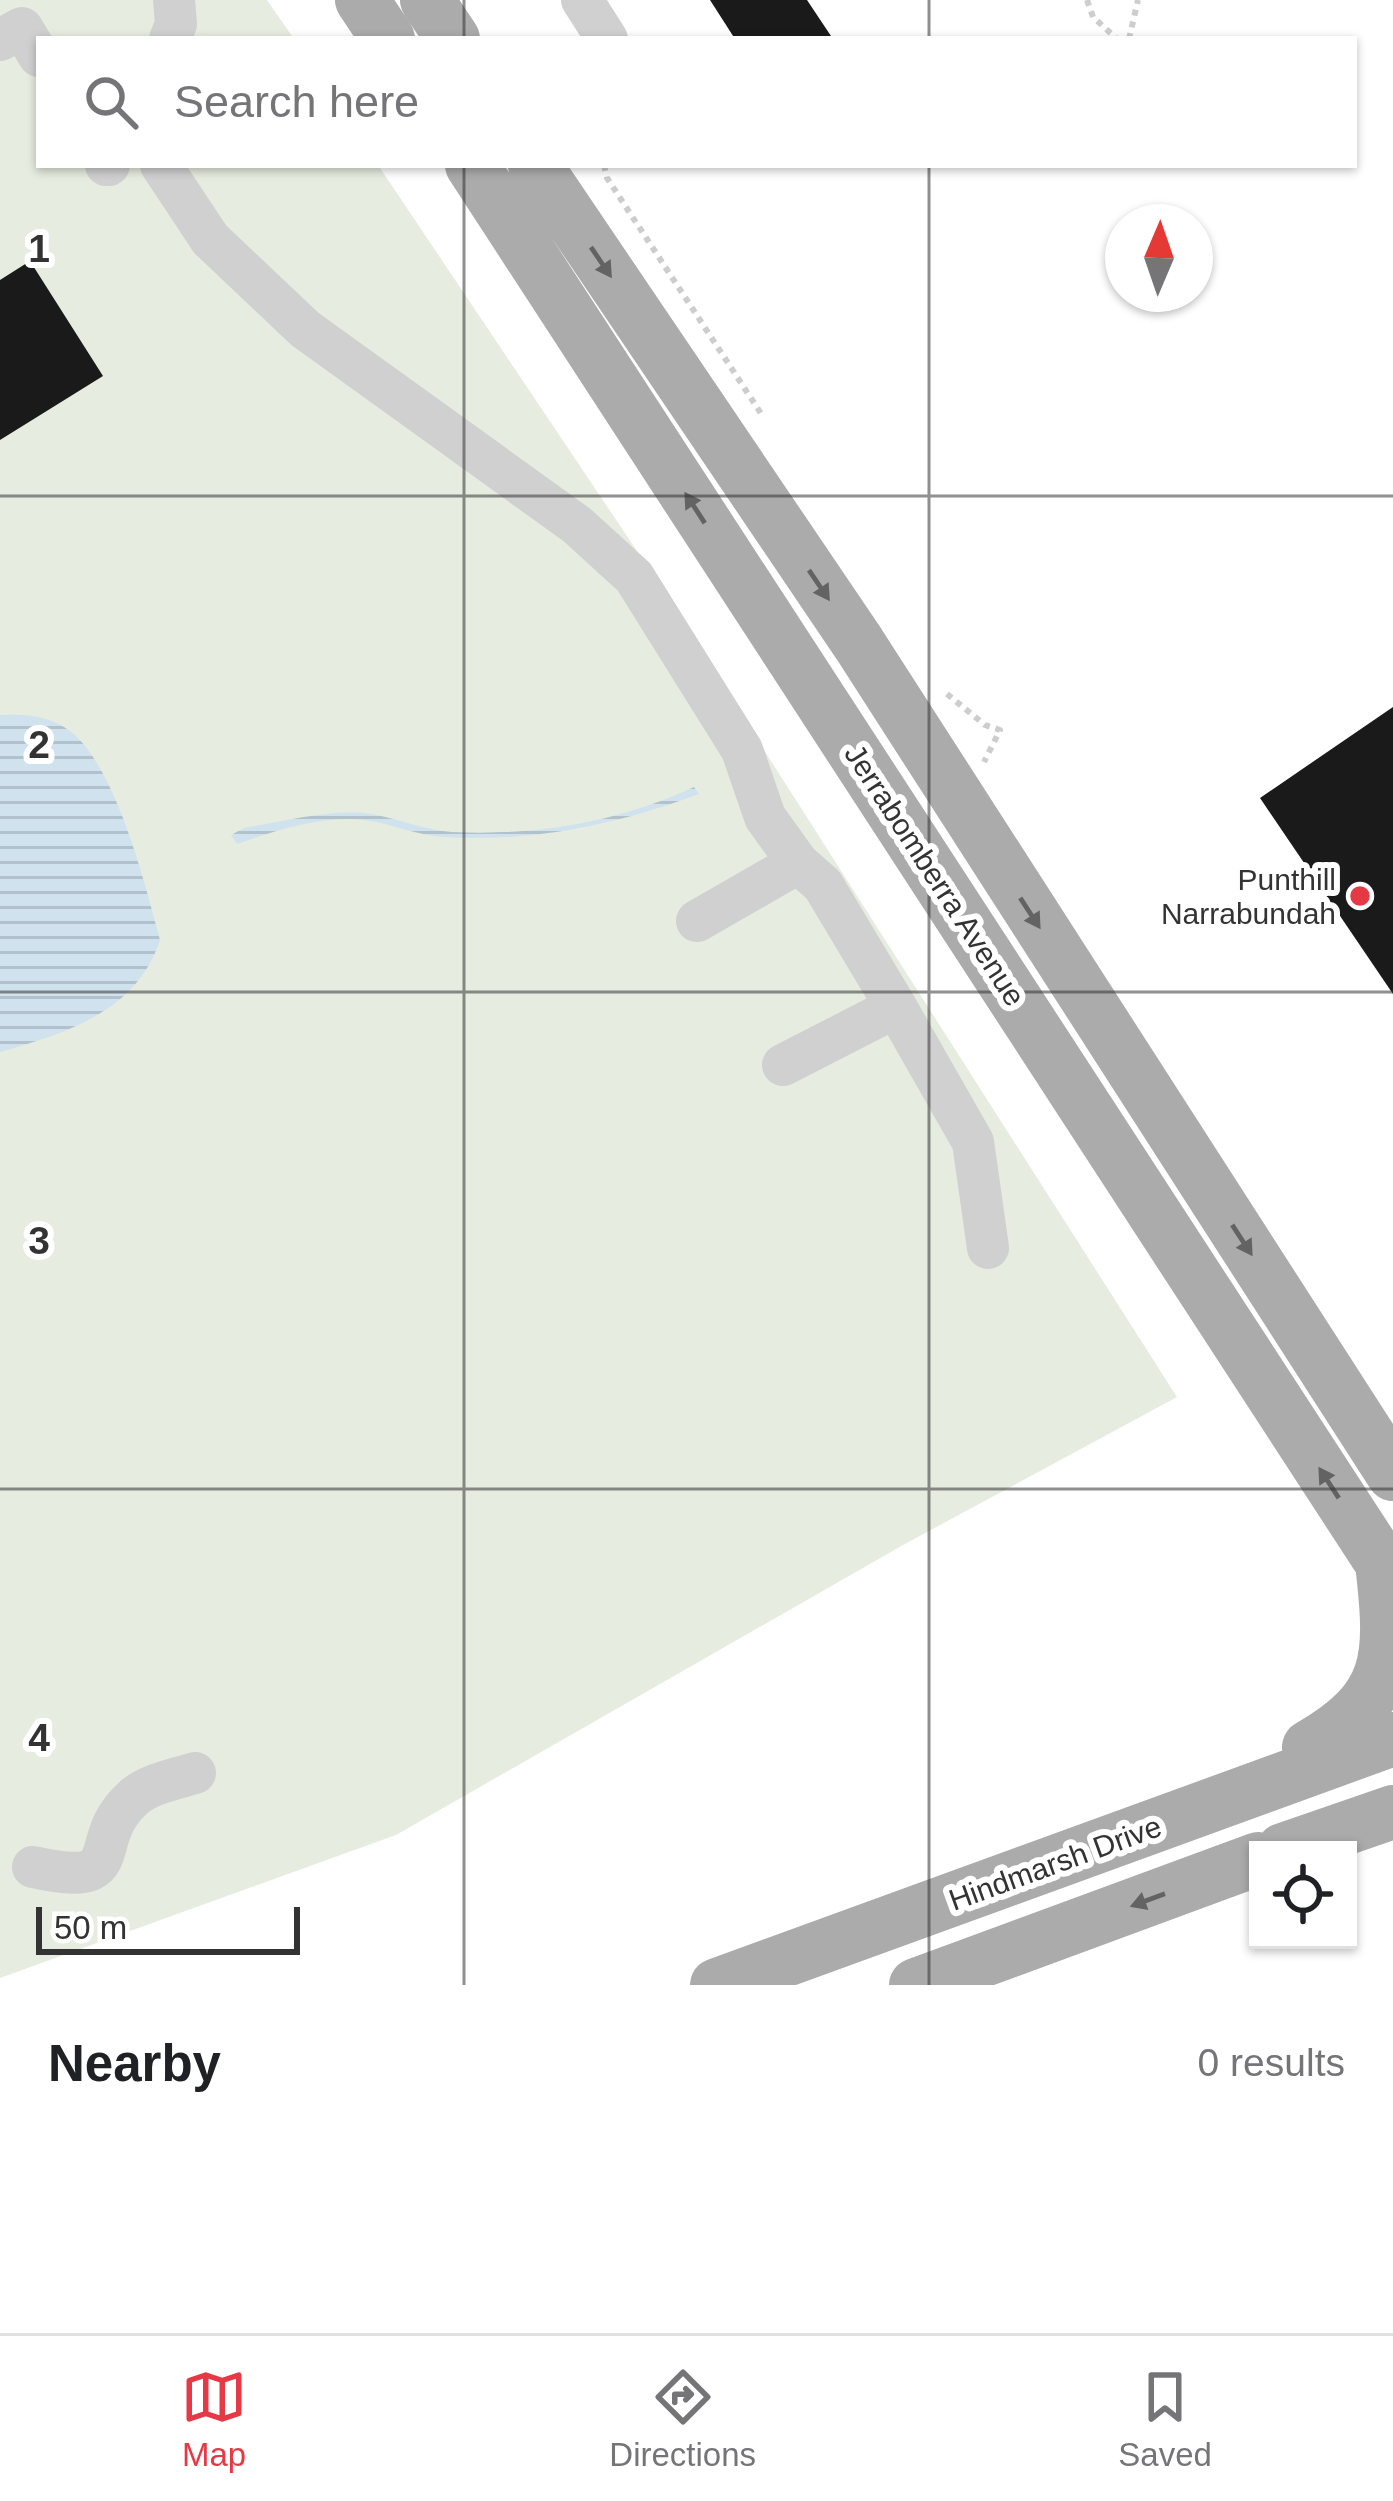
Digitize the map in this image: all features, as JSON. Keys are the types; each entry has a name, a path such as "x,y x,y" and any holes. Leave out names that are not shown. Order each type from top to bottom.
{"main road":[{"path":"362,0 386,36"},
{"path":"428,0 451,36"},
{"name":"Jerrabomberra Avenue","path":"478,168 1387,1572"},
{"name":"Jerrabomberra Avenue","path":"537,168 859,644 963,820 1393,1474"},
{"path":"883,793 919,812 963,820 955,903"},
{"path":"1119,1840 1363,1716 1381,1689 1391,1650 1387,1572"},
{"name":"Hindmarsh Drive","path":"718,1985 1393,1739"},
{"path":"1310,1841 1393,1812"},
{"path":"1357,1842 1393,1838"},
{"path":"916,1985 1249,1863"}],"street":[{"path":"171,36 176,24 174,0"},
{"path":"582,0 605,36"},
{"path":"0,40 22,28 36,51"},
{"path":"163,168 210,239 305,328 401,402 577,525 634,577 742,750 765,817 798,863 824,885 974,1142 988,1248"},
{"path":"697,921 798,863"},
{"path":"782,1065 896,1007"},
{"path":"1329,1375 1393,1425"},
{"path":"33,1867 72,1876 91,1872 118,1817 134,1798 195,1773"}],"path":[{"path":"1087,0 1094,17 1114,36"},
{"path":"1130,36 1138,0"}],"shaded area":[{"path":"0,0 267,0 292,36 36,36 36,168 380,168 635,548 1177,1397 903,1545 396,1835 0,1978"}],"water":[{"path":"0,715 33,716 56,723 82,742 125,824 160,940 135,985 117,1002 74,1027 0,1052"},
{"path":"694,787 699,794 668,805 543,834 445,837 348,819 299,825 237,844 231,835 244,828 349,813 452,832 546,829 607,818"}],"building":[{"path":"710,0 807,0 831,36 733,36"},
{"path":"30,261 103,376 0,440 0,280"},
{"name":"Punthill Narrabundah","path":"1393,707 1393,994 1260,798"}],"place":[{"name":"Punthill Narrabundah","path":"1360,896"}]}
